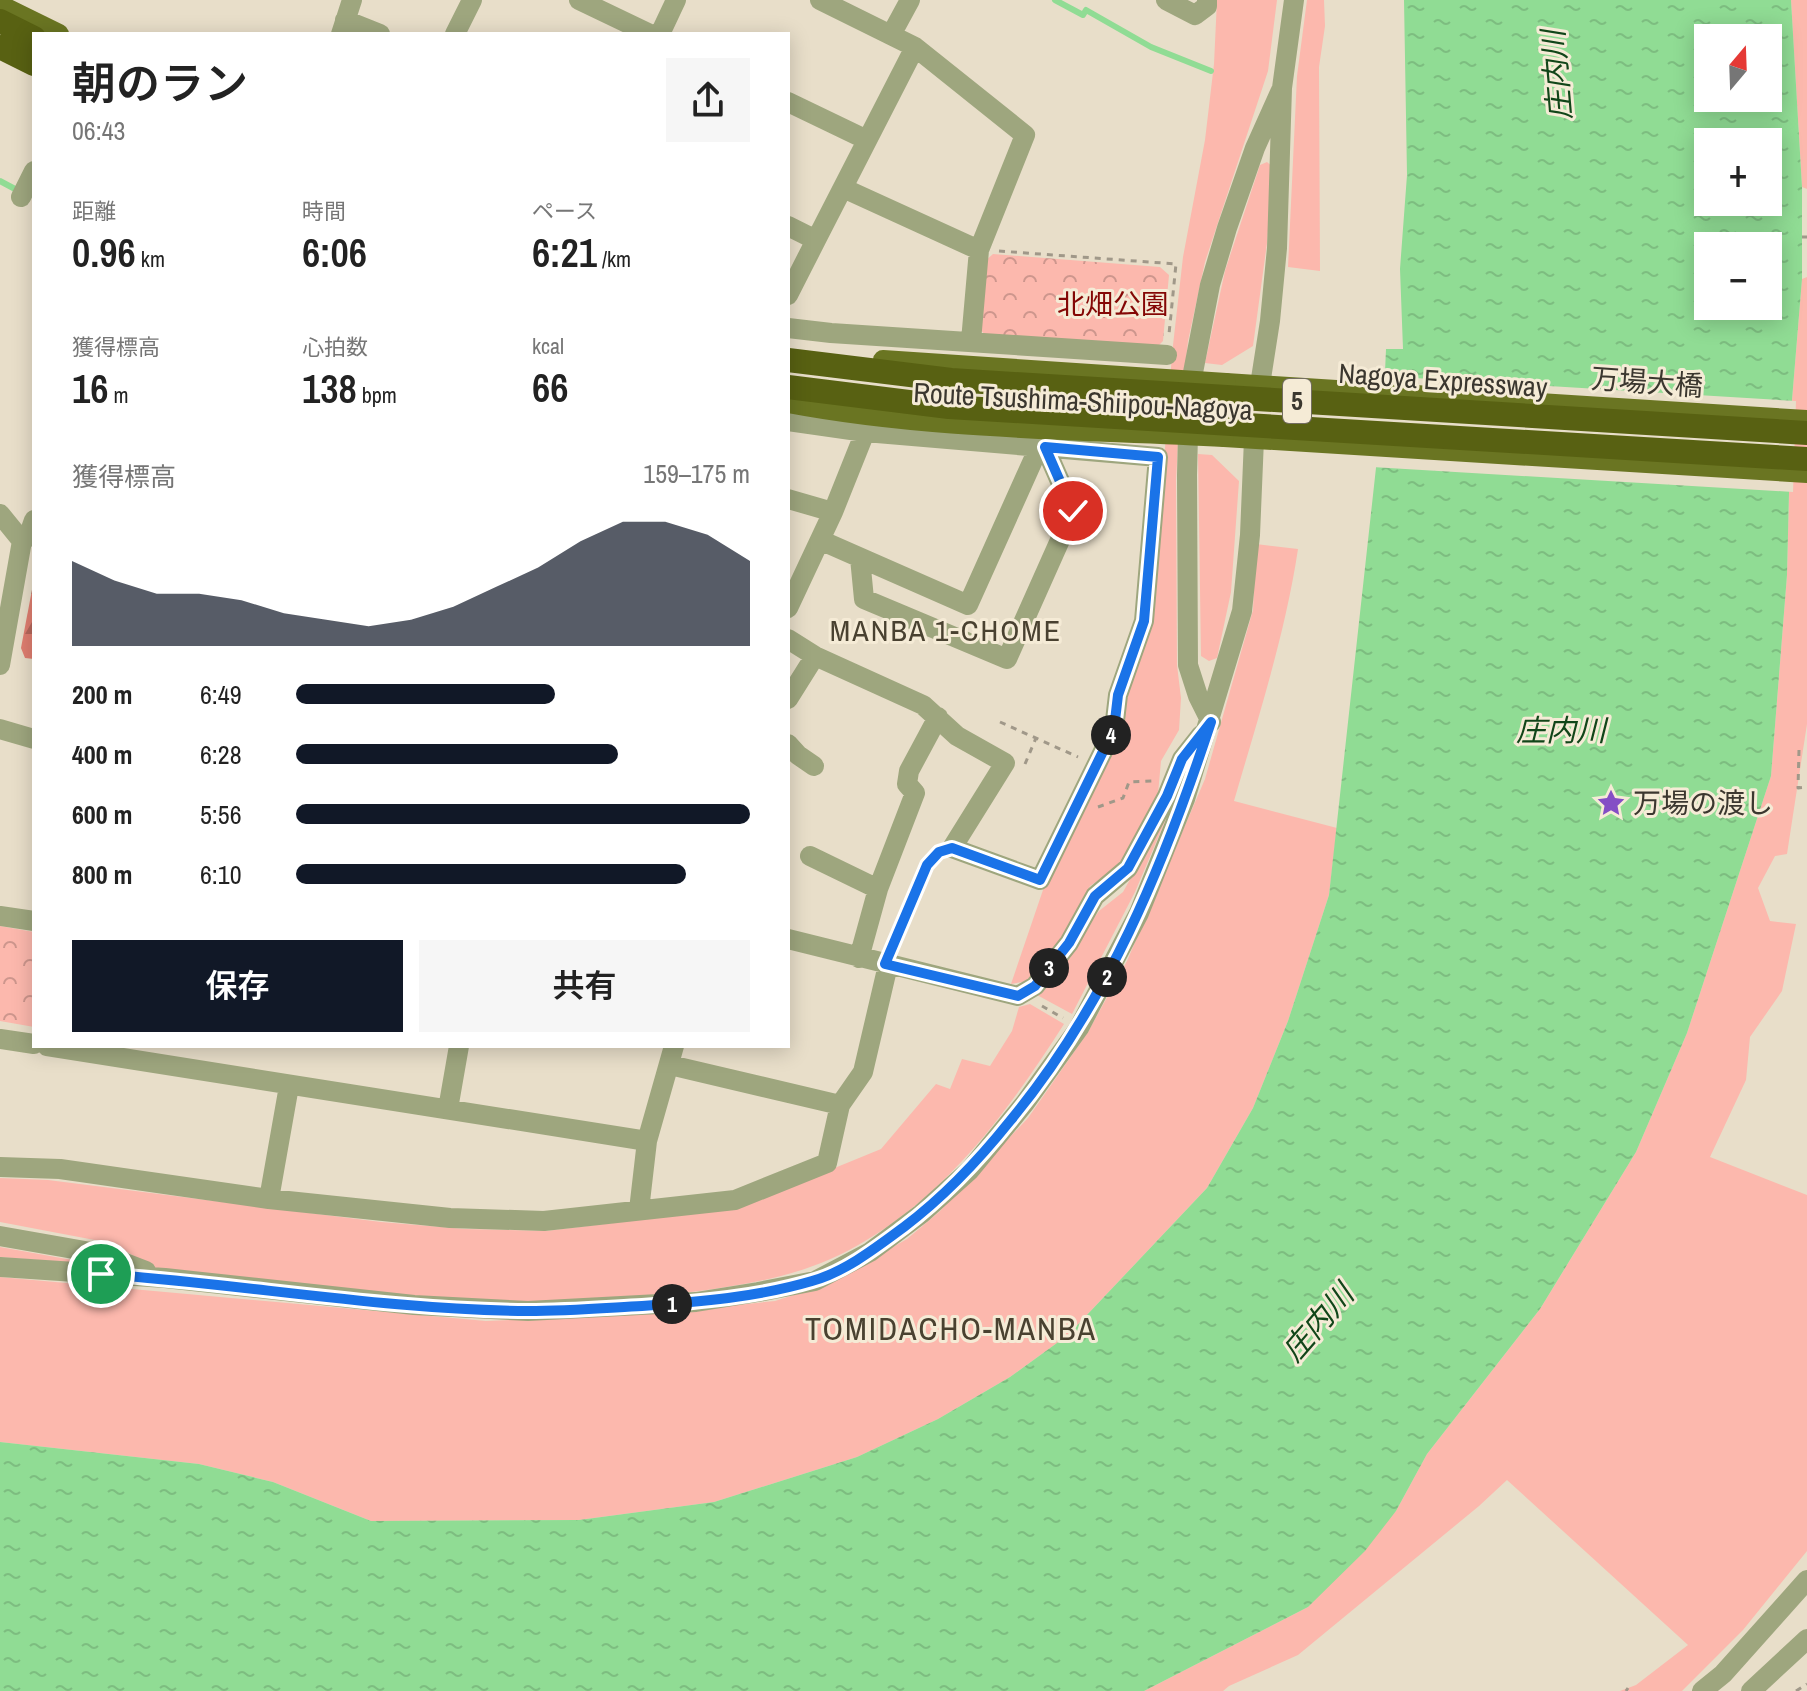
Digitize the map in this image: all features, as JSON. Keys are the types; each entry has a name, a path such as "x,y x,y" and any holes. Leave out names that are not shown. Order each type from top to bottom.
{"highway":[{"path":"0,21 32,37"},
{"path":"0,47 32,63"},
{"name":"Nagoya Expressway","path":"790,360 951,380 1807,433"},
{"name":"Nagoya Expressway","path":"790,387 949,407 1807,459"}],"main road":[{"path":"0,5 55,32"},
{"path":"0,55 32,71"},
{"name":"Route Tsushima-Shiipou-Nagoya","path":"790,348 943,366 1292,387"},
{"name":"万場大橋","path":"1292,387 1807,420"},
{"name":"Route Tsushima-Shiipou-Nagoya","path":"790,403 953,423 1807,473"}],"street":[{"path":"352,0 343,27 369,32"},
{"path":"456,32 472,0"},
{"path":"579,0 646,32"},
{"path":"661,32 676,0"},
{"path":"820,0 915,47 1025,135 979,250 971,341"},
{"path":"891,35 910,0"},
{"path":"1166,0 1195,15 1207,6 1207,0"},
{"path":"1260,385 1277,248 1282,88 1294,0"},
{"path":"790,291 915,47"},
{"path":"1211,722 1188,665 1189,393 1207,300 1223,242 1255,148 1282,88"},
{"path":"790,103 867,140"},
{"path":"21,197 32,175"},
{"path":"843,188 979,250"},
{"path":"790,227 816,240"},
{"path":"790,328 1167,355"},
{"path":"790,421 865,432 1158,457 1144,621 1118,695 1114,729 1040,880 952,848 1005,763 957,736 923,705 815,656 790,640"},
{"path":"790,604 833,512 865,432"},
{"path":"0,1267 165,1278 414,1305 528,1311 696,1302 758,1292 815,1281 870,1252 921,1214 970,1170 1025,1103 1072,1038 1100,992 1139,913 1185,799 1211,722 1242,611 1250,535 1254,439"},
{"path":"860,558 864,599 1007,659 1073,511 1042,447"},
{"path":"820,540 968,605 1042,447"},
{"path":"790,500 833,512"},
{"path":"0,514 22,541"},
{"path":"0,665 22,541 28,537 32,526"},
{"path":"790,696 815,656"},
{"path":"859,958 878,889 915,793 907,784 909,771 938,717"},
{"path":"790,940 1018,996 1035,986 1069,943 1095,896 1128,868 1167,796 1182,759 1211,722"},
{"path":"1,736 32,739"},
{"path":"790,746 814,766"},
{"path":"810,856 878,889"},
{"path":"0,916 32,921"},
{"path":"0,1167 60,1169 269,1199 450,1218 544,1221 735,1200 827,1163 840,1105 863,1072 887,964"},
{"path":"0,1039 32,1044"},
{"path":"74,1048 128,1052 289,1086 647,1141"},
{"path":"448,1109 459,1048"},
{"path":"639,1210 647,1141 672,1055 840,1105"},
{"path":"269,1199 289,1086"},
{"path":"0,1236 102,1254 165,1278"},
{"path":"1702,1691 1723,1674 1807,1580"},
{"path":"1751,1691 1807,1639"}],"path":[{"path":"979,250 1176,264 1167,355"},
{"path":"1000,722 1096,765"},
{"path":"1021,775 1036,738"},
{"path":"1799,750 1798,788 1807,787"},
{"path":"1091,810 1123,798 1129,782"},
{"path":"887,964 927,865 939,852 952,848"},
{"path":"1042,1006 1054,1013"},
{"path":"1796,1691 1807,1684"}],"green space":[{"path":"1217,0 1277,0 1268,71 1205,262 1188,341 1176,480 1179,730 1161,761 1158,794 1118,867 1090,886 1063,936 1028,981 1011,984 1043,890 1120,731 1124,696 1152,623 1172,354 1183,257 1205,140 1214,64"},
{"path":"1307,0 1324,0 1325,26 1319,67 1320,271 1288,267 1297,76"},
{"path":"1791,0 1807,0 1807,189 1802,187"},
{"path":"1267,162 1273,167 1267,243 1253,346 1222,365 1205,363 1225,271 1260,165"},
{"name":"北畑公園","path":"993,254 1160,267 1169,275 1163,341 1156,348 985,335 979,328 985,261"},
{"path":"1807,277 1807,724 1787,854 1775,856 1758,888 1770,921 1796,924 1782,991 1750,1037 1746,1080 1710,1157 1807,1195 1807,1551 1743,1630 1682,1691 1620,1691 1636,1685 1688,1645 1507,1480 1298,1655 1223,1691 1144,1691 1308,1607 1396,1511 1427,1454 1540,1309 1636,1152 1687,1033 1771,776 1787,575 1791,412 1802,279"},
{"path":"1198,454 1212,455 1239,481 1231,592 1217,658 1209,661 1201,656"},
{"path":"1256,544 1298,549 1278,645 1234,801 1337,828 1329,895 1288,1021 1253,1108 1207,1188 1068,1335 1010,1377 938,1419 857,1457 714,1502 579,1520 371,1521 273,1482 199,1464 0,1442 0,1277 486,1321 649,1314 775,1301 828,1284 907,1239 939,1212 1028,1118 1088,1032 1127,961 1205,779 1253,610"},
{"path":"32,590 32,659 25,658 21,648"},
{"path":"1174,800 1135,892 1072,1014 1037,995 1099,911 1123,892"},
{"path":"0,926 32,932 32,1027 0,1021"},
{"path":"1030,1004 1064,1024 1023,1086 952,1172 896,1220 865,1241 805,1269 764,1280 624,1300 485,1303 161,1272 127,1252 100,1241 0,1222 0,1178 48,1180 381,1222 465,1229 546,1231 737,1208 881,1149 936,1084 950,1089 962,1059 990,1066 1012,1031 1019,1007"},
{"path":"0,1247 100,1265 0,1257"}],"water":[{"name":"庄内川","path":"1404,0 1791,0 1802,187 1802,279 1791,412 1787,575 1771,776 1687,1033 1636,1152 1540,1309 1427,1454 1396,1511 1365,1551 1308,1607 1144,1691 0,1691 0,1442 199,1464 273,1482 371,1521 579,1520 714,1502 857,1457 938,1419 1010,1377 1068,1335 1207,1188 1253,1108 1288,1021 1329,895 1384,395 1386,349 1403,349 1400,269 1407,175"}],"pier":[{"path":"1381,376 1796,401 1793,492 1372,467"}],"waterway":[{"path":"1055,0 1083,15 1086,10 1151,47 1211,71"},
{"path":"0,181 15,189"}],"place":[{"name":"万場の渡し","path":"1611,803"}],"district":[{"name":"MANBA 1-CHOME","path":"946,631"},
{"name":"TOMIDACHO-MANBA","path":"951,1329"}],"route":[{"path":"101,1274 414,1305 528,1311 696,1302 815,1281 870,1252 921,1214 970,1170 1025,1103 1079,1028 1139,913 1185,799 1211,722 1182,759 1167,796 1128,868 1095,896 1069,943 1035,986 1018,996 885,964 927,865 939,852 952,848 1040,880 1114,729 1118,695 1144,621 1158,457 1045,447 1073,511"}]}
